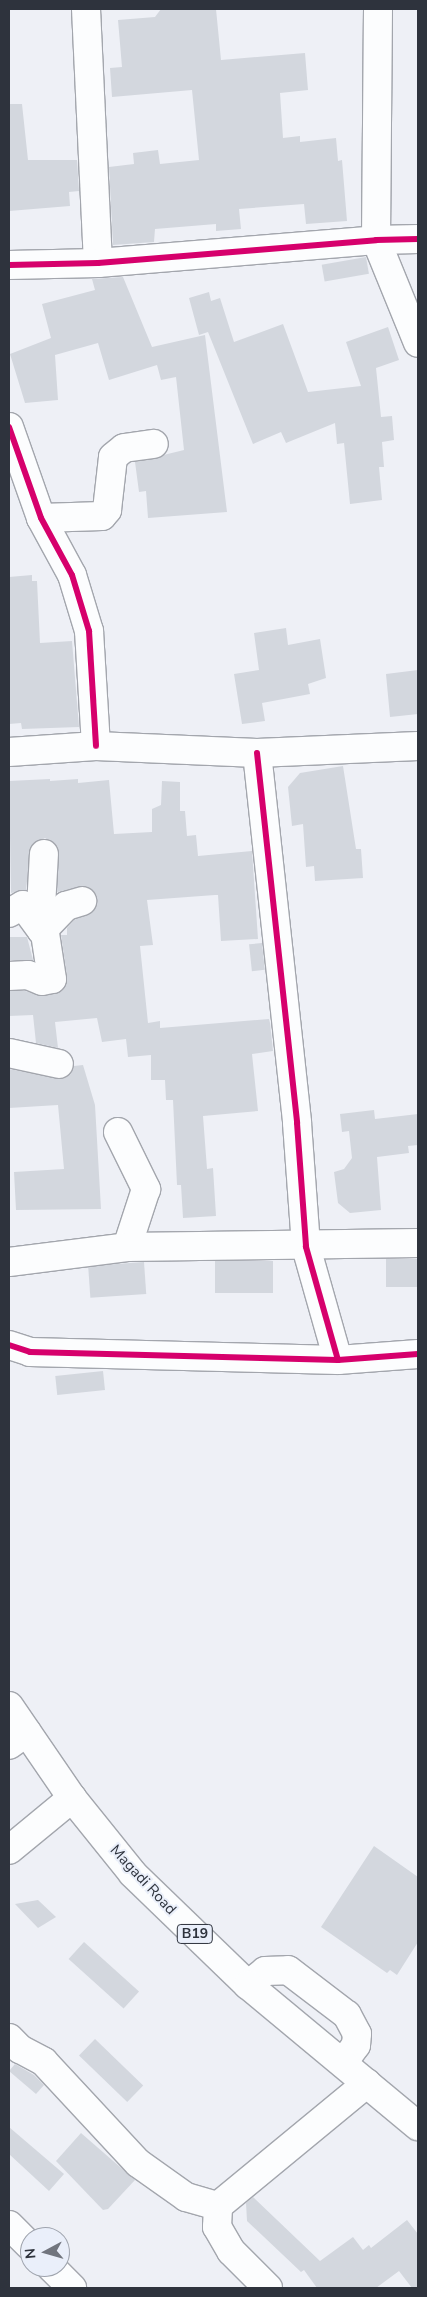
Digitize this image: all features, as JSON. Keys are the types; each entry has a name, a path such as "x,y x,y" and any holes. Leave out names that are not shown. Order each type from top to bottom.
{"main road":[{"path":"86,9 98,263"},
{"path":"378,9 376,240 418,342"},
{"path":"9,265 98,263 376,240 418,239"},
{"path":"9,427 41,518 72,575 89,631 96,746"},
{"path":"41,518 95,519 102,516 107,510 113,456 124,448 154,444"},
{"path":"9,752 96,746 257,753 418,746"},
{"path":"257,753 297,1123 306,1247 338,1360"},
{"path":"9,976 28,975 42,981 52,979 42,931 44,854"},
{"path":"42,931 66,906 82,901"},
{"path":"9,913 24,905 42,931"},
{"path":"9,1053 59,1064"},
{"path":"118,1132 146,1189 127,1246"},
{"path":"9,1262 127,1246 306,1247 418,1243"},
{"path":"9,1345 30,1352 338,1360 418,1354"},
{"name":"Magadi Road","path":"9,1706 18,1738 72,1798 133,1874 248,1985 418,2126"},
{"path":"9,1850 72,1798"},
{"path":"248,1985 265,1970 288,1970 348,2015 357,2034 356,2045 343,2063"},
{"path":"10,2038 20,2049 44,2062 138,2163 186,2197 218,2206"},
{"path":"218,2206 367,2083"},
{"path":"218,2206 218,2227 231,2251 268,2288"},
{"path":"9,2225 20,2236"},
{"path":"61,2277 72,2288"}],"building":[{"path":"161,9 216,9 221,60 305,53 308,90 280,93 283,138 300,136 300,142 336,138 338,161 342,160 347,221 306,224 304,204 239,209 241,229 216,231 216,224 155,229 154,242 113,245 109,167 134,164 133,153 158,150 160,164 199,160 192,90 112,97 110,68 122,67 118,20 155,17"},
{"path":"9,104 22,104 28,160 77,160 79,191 69,192 70,206 9,211"},
{"path":"366,257 369,274 325,282 322,265"},
{"path":"123,277 152,347 205,335 227,512 148,518 146,491 139,492 135,462 184,450 176,377 161,380 157,365 109,380 98,343 55,355 58,400 25,403 10,354 51,338 42,304 95,290 92,279"},
{"path":"209,292 211,301 220,298 234,342 283,324 308,392 361,386 346,342 388,327 399,360 376,368 381,417 392,416 394,440 382,442 384,467 379,467 382,500 350,504 344,443 337,444 335,423 286,443 281,432 253,444 208,332 199,335 189,298"},
{"path":"32,575 32,581 37,581 40,643 72,641 79,727 22,729 21,723 9,724 9,577"},
{"path":"286,628 288,645 320,639 326,678 308,684 310,694 262,703 265,721 242,724 234,674 259,670 254,633"},
{"path":"418,670 418,714 390,717 386,674"},
{"path":"343,766 356,849 361,849 363,878 315,881 314,866 306,867 303,824 292,826 288,787 300,773"},
{"path":"50,779 50,781 78,779 78,783 109,780 114,834 152,832 152,809 161,805 162,781 180,782 180,811 185,811 187,836 196,835 198,856 252,851 258,939 221,941 218,895 215,895 147,900 153,945 140,946 148,1023 160,1021 160,1028 269,1019 273,1051 252,1054 258,1111 203,1116 207,1169 213,1168 216,1216 183,1218 181,1185 177,1185 173,1100 166,1100 165,1080 151,1080 151,1055 128,1057 126,1039 102,1042 97,1018 55,1022 58,1048 36,1043 33,1015 9,1016 9,991 25,991 44,996 62,991 67,977 61,935 67,935 67,928 74,920 93,912 97,904 97,896 86,886 57,892 58,847 45,838 31,846 26,890 11,893 9,781"},
{"path":"9,937 27,937 33,960 9,960"},
{"path":"262,943 265,970 252,971 249,944"},
{"path":"83,1065 95,1105 101,1209 16,1210 14,1172 64,1169 58,1105 9,1108 9,1069 63,1079 71,1074 74,1066"},
{"path":"374,1110 375,1119 418,1114 418,1145 408,1146 409,1153 377,1157 381,1210 350,1213 338,1203 334,1172 344,1169 352,1158 349,1131 342,1132 340,1114"},
{"path":"386,1259 418,1259 418,1287 386,1287"},
{"path":"215,1261 273,1261 273,1293 215,1293"},
{"path":"144,1262 146,1294 90,1298 88,1266"},
{"path":"103,1371 105,1390 57,1395 55,1376"},
{"path":"374,1846 418,1877 418,1942 397,1975 390,1970 387,1973 321,1927"},
{"path":"38,1900 56,1917 38,1928 15,1904"},
{"path":"84,1942 139,1992 124,2009 69,1959"},
{"path":"95,2039 143,2086 127,2102 79,2056"},
{"path":"15,2064 34,2075 44,2085 36,2094 9,2071"},
{"path":"9,2127 64,2174 49,2191 9,2154"},
{"path":"81,2133 135,2180 108,2209 103,2210 56,2161"},
{"path":"253,2197 320,2261 353,2237 363,2250 369,2245 371,2248 407,2220 418,2234 418,2288 412,2288 399,2271 376,2288 317,2288 304,2270 301,2272 247,2221 246,2203"}],"cycle path":[{"path":"9,265 98,263 376,240 418,239"},
{"path":"9,427 41,518 72,575 89,631 96,746"},
{"path":"257,753 297,1123 306,1247 338,1360"},
{"path":"9,1345 30,1352 338,1360 418,1354"}]}
